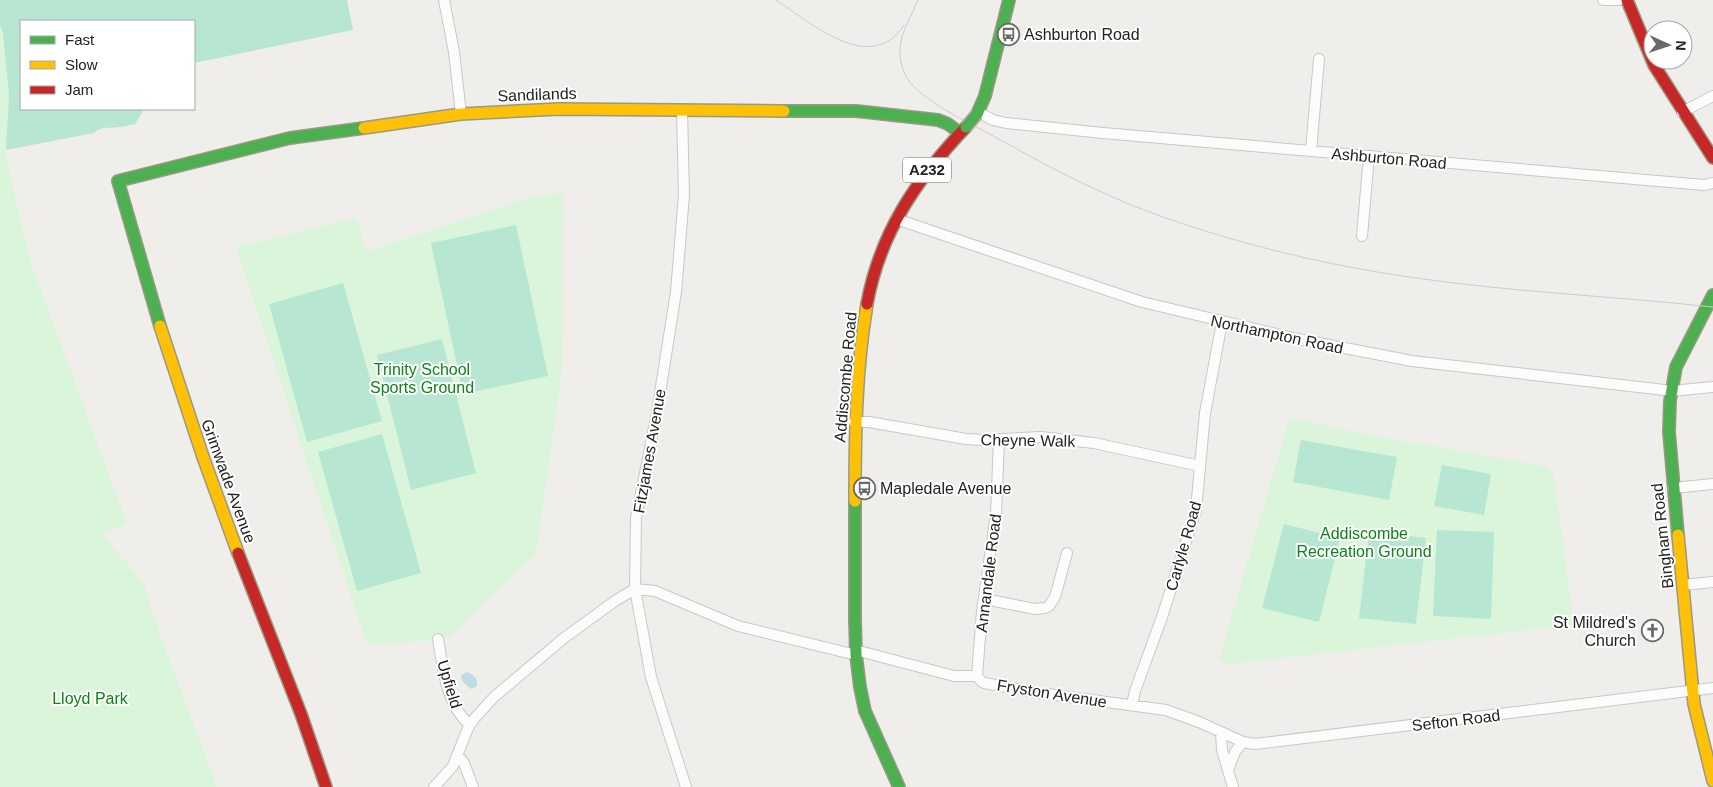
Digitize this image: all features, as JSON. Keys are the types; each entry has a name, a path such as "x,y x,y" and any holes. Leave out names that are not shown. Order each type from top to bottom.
{"main road":[{"name":"Addiscombe Road","path":"900,787 865,711 856,652 854,422 861,346 870,293 879,257 896,219 918,182 978,113 985,96 1009,0"},
{"path":"1627,0 1654,65 1682,112 1713,158"},
{"name":"Sandilands","path":"118,181 290,138 461,114 559,109 856,112 938,120 963,130"},
{"name":"Grimwade Avenue","path":"118,181 171,366 237,551 309,734 326,787"},
{"name":"Bingham Road","path":"1713,295 1678,361 1671,391 1669,438 1693,691 1699,728 1713,781"}],"street":[{"path":"444,0 454,52 461,114"},
{"path":"1603,0 1619,0"},
{"path":"1311,151 1319,59"},
{"path":"1682,112 1713,96"},
{"name":"Fitzjames Avenue","path":"682,110 684,195 676,292 656,418 636,518 635,589 651,677 686,787"},
{"name":"Ashburton Road","path":"978,113 993,120 1006,123 1704,185 1713,183"},
{"path":"1362,236 1369,156"},
{"name":"Northampton Road","path":"896,219 1134,299 1309,342 1400,360 1671,391 1713,387"},
{"name":"Carlyle Road","path":"1132,705 1135,691 1162,617 1193,519 1198,496 1205,413 1222,322"},
{"name":"Cheyne Walk","path":"854,422 869,422 966,439 999,440 1041,437 1094,443 1200,466"},
{"name":"Annandale Road","path":"977,676 984,599 996,514 999,440"},
{"path":"1673,488 1713,484"},
{"path":"984,599 1035,609 1049,606 1055,597 1067,553"},
{"path":"1683,585 1713,582"},
{"path":"434,787 450,770 470,725 498,692 564,638 635,589 655,591 738,626 856,652"},
{"name":"Upfield","path":"438,640 449,692 461,717 470,725"},
{"name":"Fryston Avenue","path":"856,652 954,676 977,676 984,682 1040,693 1176,712 1221,732"},
{"name":"Sefton Road","path":"1221,732 1243,742 1261,743 1713,688"},
{"path":"1221,732 1222,750 1233,787"},
{"path":"1228,770 1235,752 1243,742"},
{"path":"457,755 464,763 473,787"}],"green space":[{"path":"0,0 347,0 353,30 195,63 195,20 20,20 20,110 143,110 135,124 102,128 94,133 6,150 9,96 3,33 0,25"},
{"name":"Lloyd Park","path":"0,25 3,33 9,96 6,158 30,260 127,524 102,535 144,583 153,615 217,787 0,787"},
{"name":"Trinity School Sports Ground","path":"563,193 562,371 536,554 447,639 367,645 236,247 356,218 366,252 535,196"},
{"path":"516,225 548,376 463,394 431,243"},
{"path":"343,283 382,421 307,442 269,304"},
{"path":"442,339 476,473 411,490 377,355"},
{"name":"Addiscombe Recreation Ground","path":"1292,418 1375,436 1545,466 1553,472 1574,625 1228,664 1219,660 1289,419"},
{"path":"382,434 421,573 357,591 318,452"},
{"path":"1301,440 1397,457 1389,500 1293,482"},
{"path":"1442,465 1491,474 1484,515 1434,506"},
{"path":"1284,524 1340,538 1319,622 1262,608"},
{"path":"1437,530 1494,532 1491,619 1433,616"},
{"path":"1369,532 1426,538 1416,624 1359,618"}],"water":[{"path":"467,672 474,676 477,681 477,686 471,689 462,681 461,675"}],"tram line":[{"path":"776,0 823,31 840,40 858,46 875,46 890,40 904,25"},
{"path":"918,0 905,30 900,48 900,59 903,69 907,79 914,87 934,103 1044,164 1143,210 1254,245 1378,272 1485,286 1713,307"}],"traffic: fast":[{"path":"977,114 985,96 1009,0"},
{"path":"784,111 856,111 938,120 948,124 960,133"},
{"path":"966,127 977,114"},
{"path":"160,326 118,181 290,138 364,128"},
{"path":"1678,535 1669,432 1670,401 1676,367 1713,295"},
{"path":"855,501 855,619 856,655 860,687 865,711 899,787"}],"traffic: slow":[{"path":"364,128 461,114 559,109 784,111"},
{"path":"855,501 858,377 867,304"},
{"path":"160,326 203,457 238,553"},
{"path":"1678,535 1694,704 1713,781"}],"traffic: jam":[{"path":"1627,0 1654,65 1713,158"},
{"path":"867,304 881,253 903,208 932,166 966,127"},
{"path":"238,553 301,714 326,787"}],"place":[{"name":"Ashburton Road","path":"1008,34"},
{"name":"Mapledale Avenue","path":"864,488"},
{"name":"St Mildred's Church","path":"1652,631"}]}
